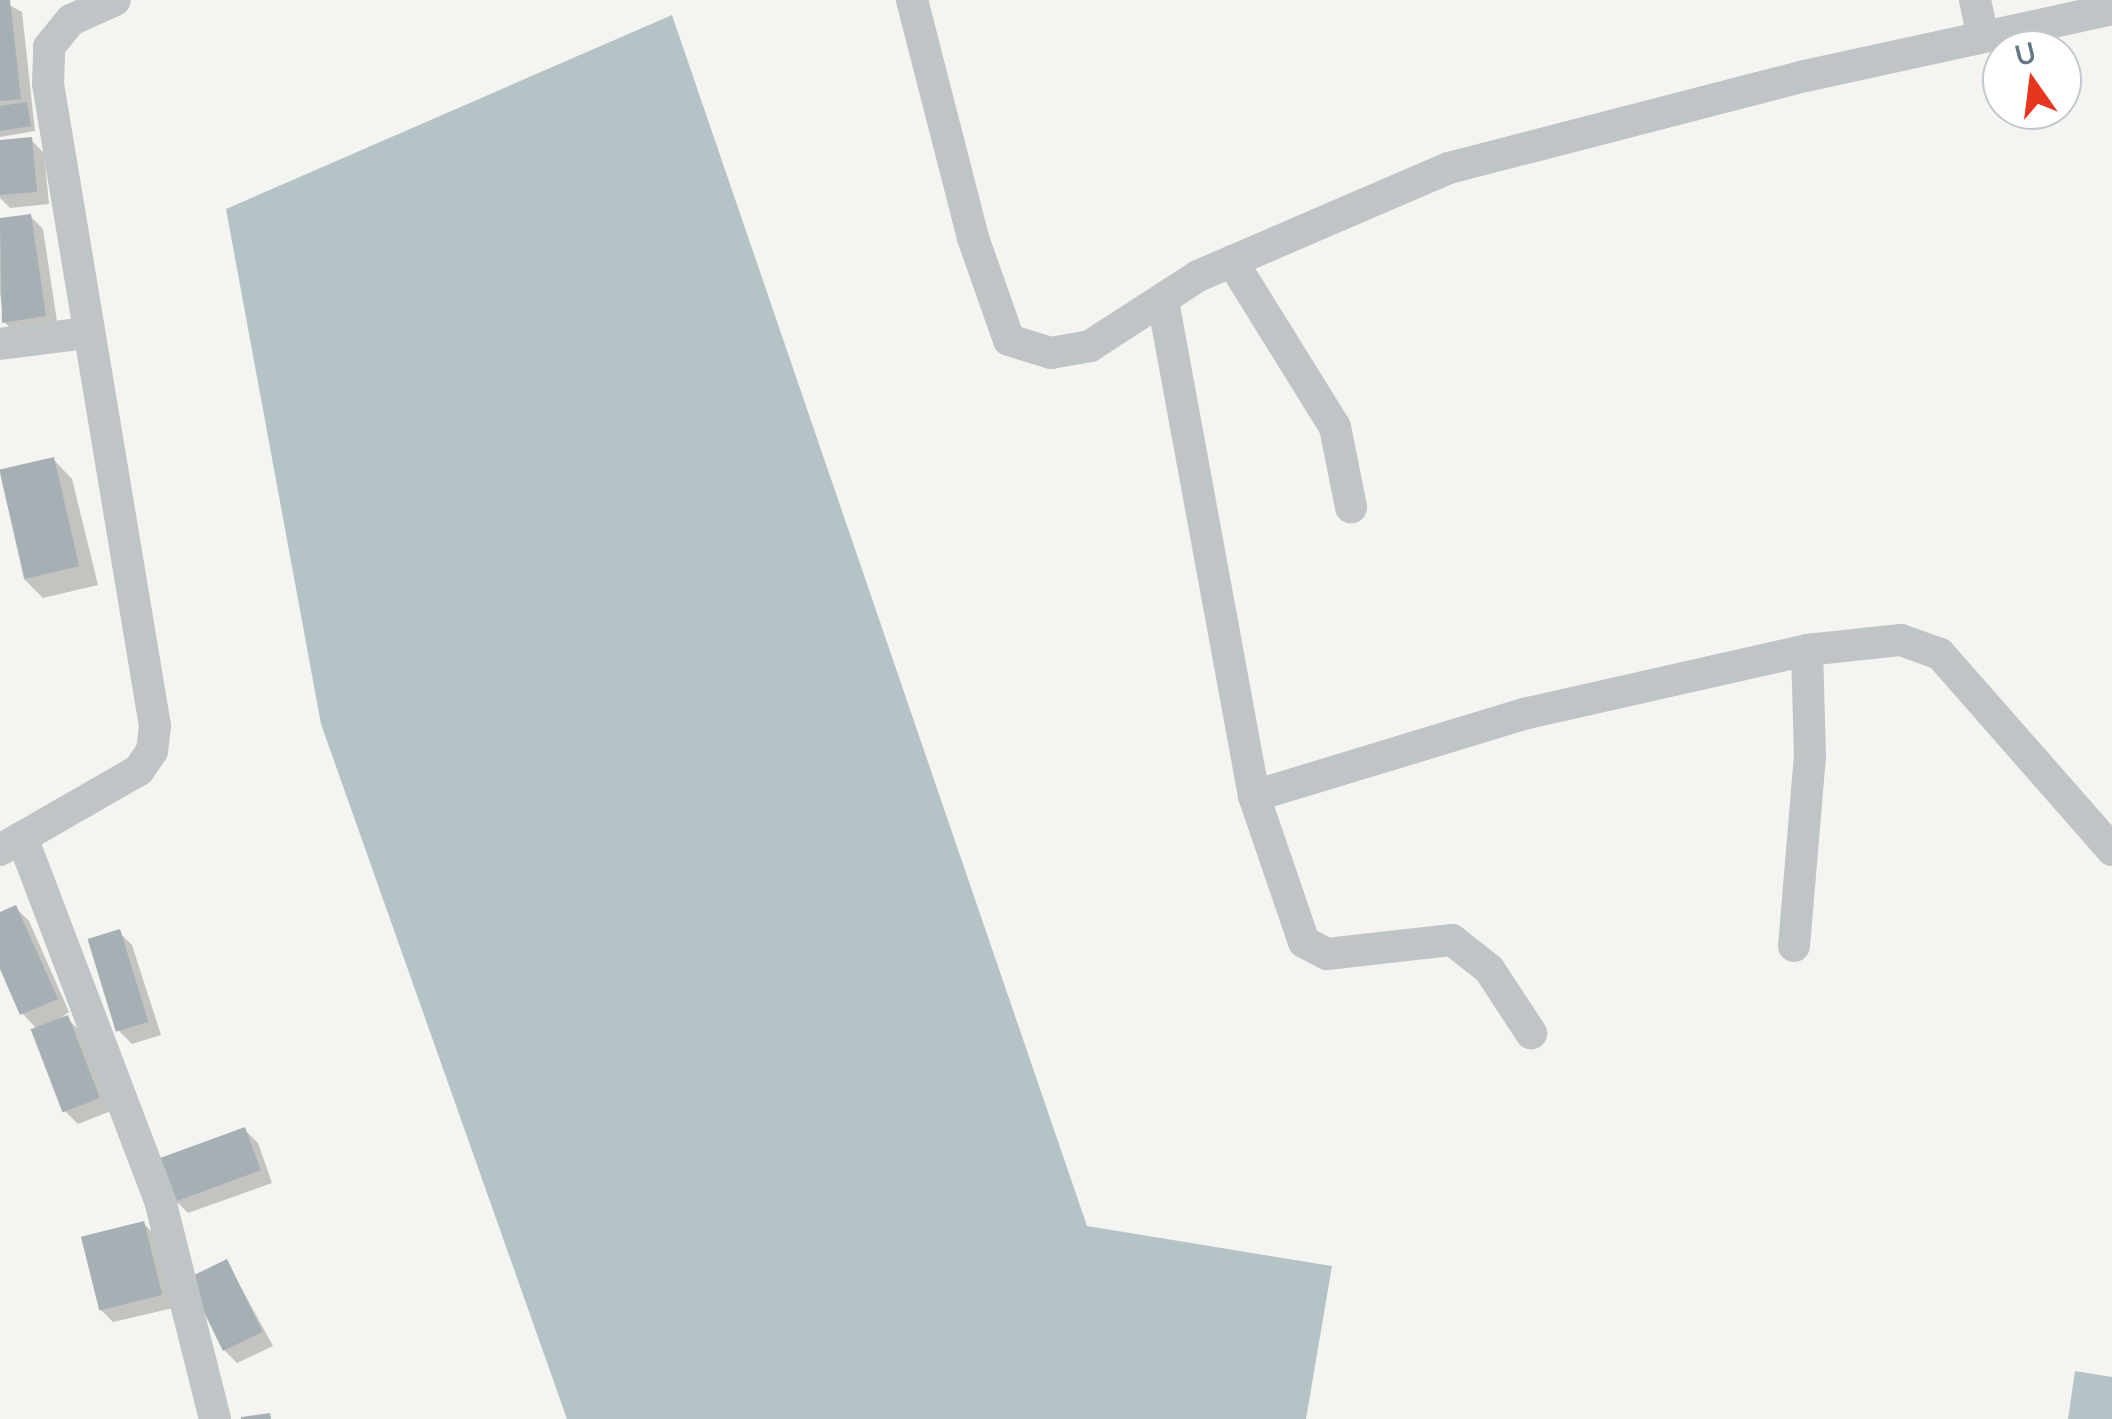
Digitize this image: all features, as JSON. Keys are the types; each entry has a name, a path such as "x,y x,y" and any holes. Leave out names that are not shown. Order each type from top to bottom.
{"street":[{"path":"115,0 68,10 49,47 48,84 155,726 152,751 139,770 12,845 161,1204 215,1419"},
{"path":"912,0 973,238 1009,340 1051,354 1090,346 1232,261 1449,168 1982,37"},
{"path":"1975,0 1982,32"},
{"path":"2015,30 2112,9"},
{"path":"1232,261 1334,427 1351,507"},
{"path":"1162,301 1254,796 1312,951 1452,940 1489,969 1531,1033"},
{"path":"0,344 88,333"},
{"path":"1254,796 1528,713 1806,650 1901,640 1940,654 2112,850"},
{"path":"1794,946 1810,757 1806,650"}],"shaded area":[{"path":"672,15 1087,1226 1332,1266 1306,1419 567,1419 321,724 226,209"},
{"path":"2075,1371 2112,1377 2112,1419 2068,1419"}],"building":[{"path":"0,0 10,0 21,99 0,101"},
{"path":"27,102 31,126 0,131 0,106"},
{"path":"32,137 37,192 0,195 0,140"},
{"path":"31,214 46,316 2,323 0,218"},
{"path":"54,457 79,566 25,579 0,469"},
{"path":"16,905 58,999 20,1015 0,969 0,912"},
{"path":"120,929 148,1022 116,1032 87,939"},
{"path":"68,1015 100,1098 63,1112 31,1029"},
{"path":"245,1127 261,1170 172,1202 157,1159"},
{"path":"144,1221 162,1295 99,1310 81,1237"},
{"path":"227,1259 263,1332 223,1351 187,1278"},
{"path":"270,1413 271,1419 241,1419 241,1417"}]}
